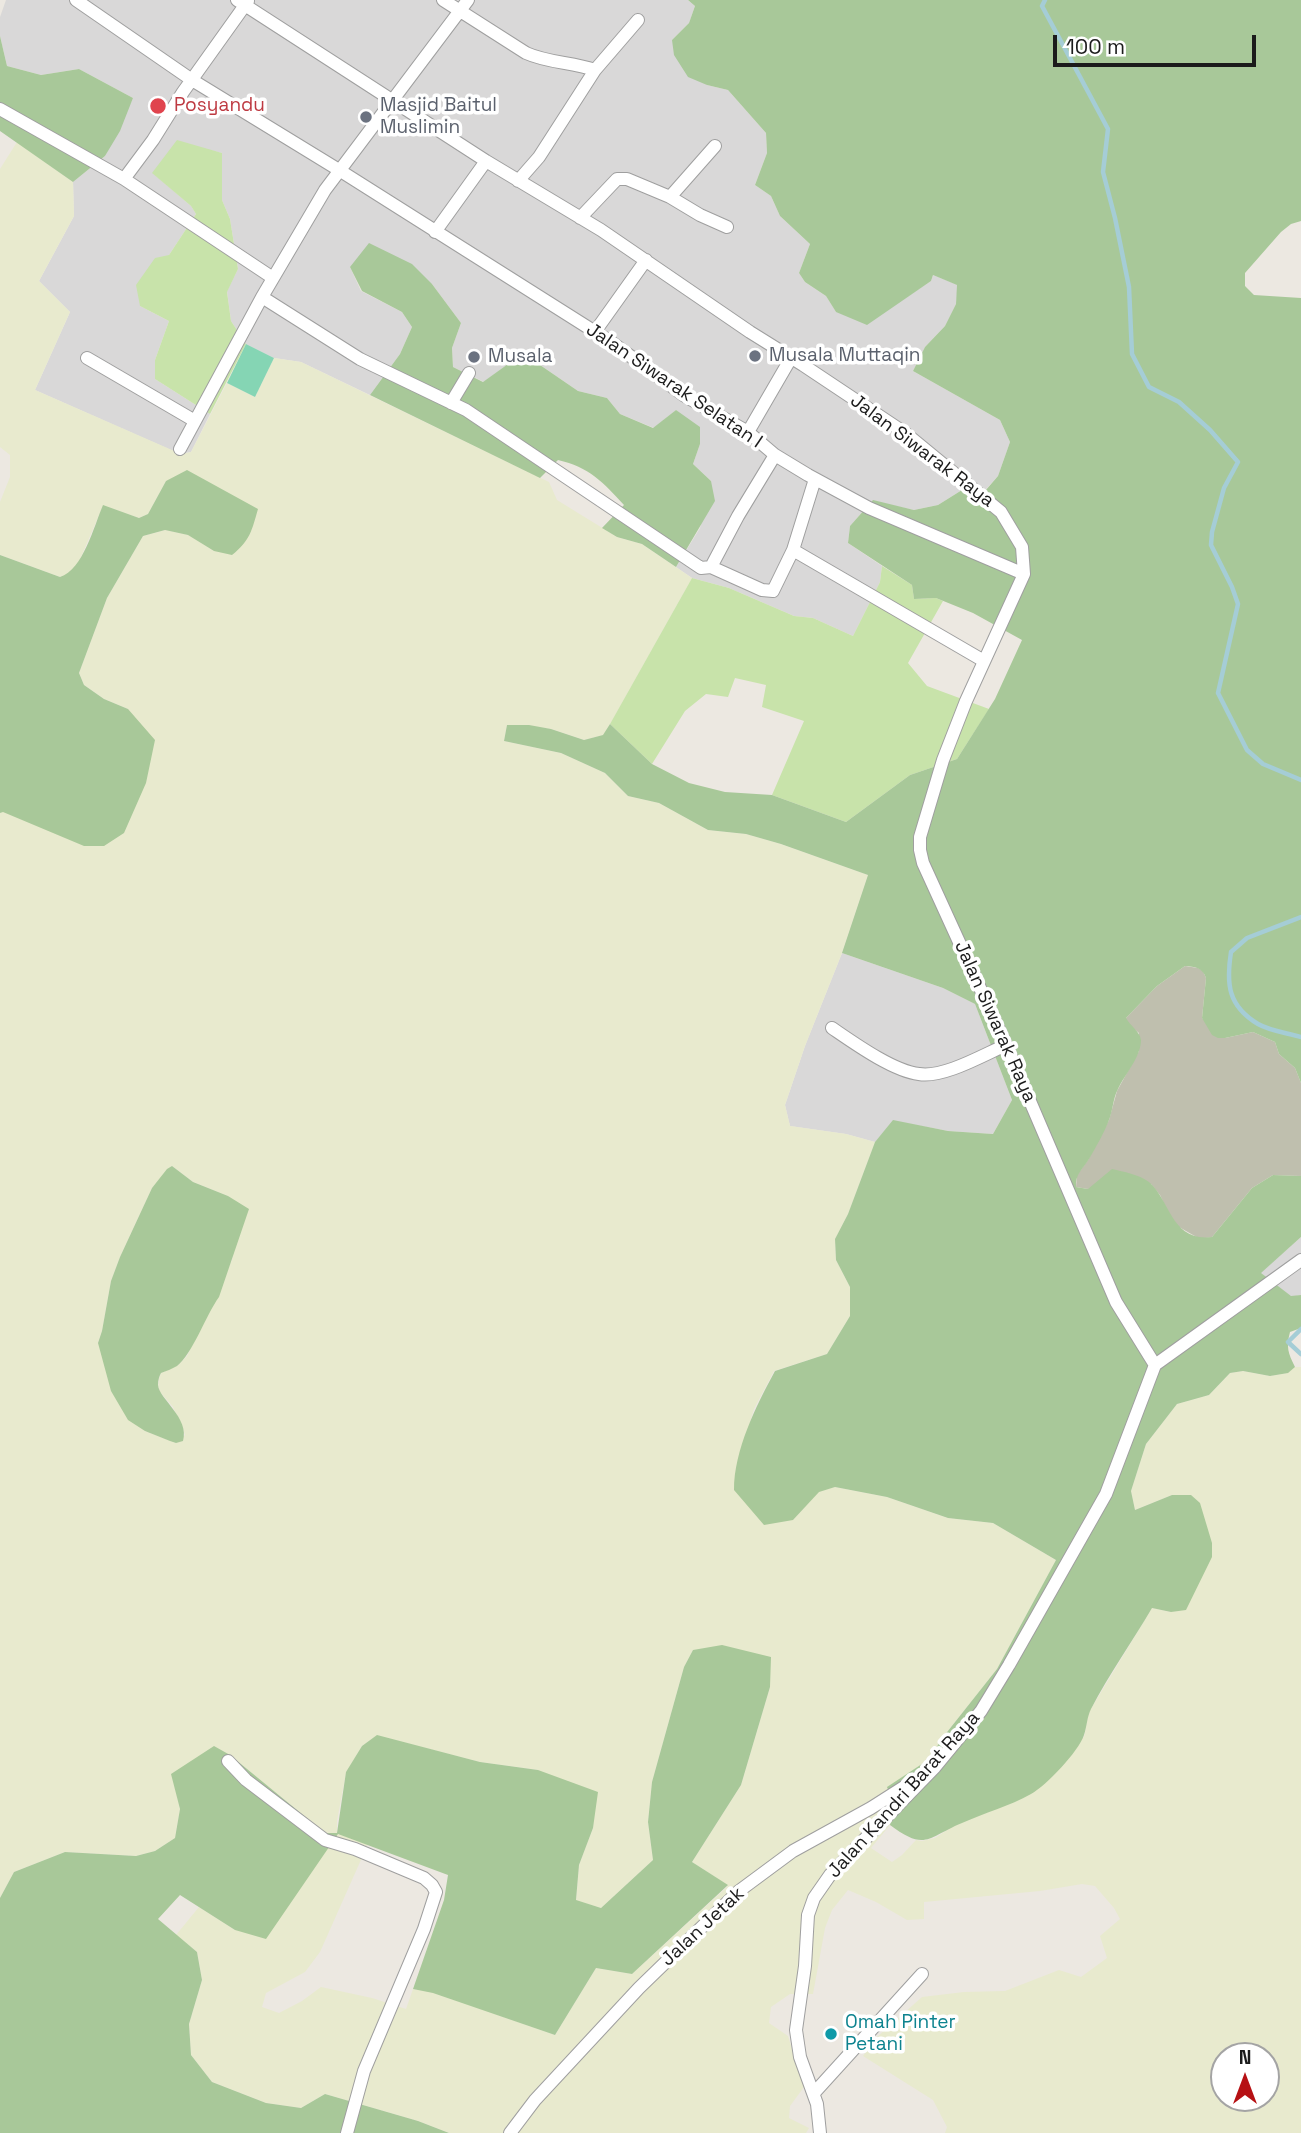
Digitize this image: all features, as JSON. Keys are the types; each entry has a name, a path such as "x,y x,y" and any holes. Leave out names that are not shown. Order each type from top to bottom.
{"street":[{"name":"Jalan Siwarak Selatan I","path":"76,0 192,80 611,342 685,396 748,432 775,455 869,508 1024,573"},
{"path":"443,0 464,5 526,54 595,70"},
{"path":"124,179 153,140 243,2"},
{"name":"Jalan Siwarak Raya","path":"243,2 349,74 646,260 905,433 1002,512 1022,547 1024,573 943,760 920,836 920,850 923,863 1006,1045 1116,1302 1155,1365"},
{"path":"180,449 262,297 325,190 464,5"},
{"path":"519,181 539,157 595,70 638,20"},
{"path":"0,109 124,179 273,278"},
{"path":"670,197 715,146"},
{"path":"435,232 486,161"},
{"path":"580,218 617,179 627,179 670,197 699,215 727,227"},
{"path":"594,333 646,260"},
{"path":"262,297 359,359 466,410 701,568 711,568 762,590 773,591 793,550 816,479"},
{"path":"87,358 195,421"},
{"path":"748,432 791,358"},
{"path":"451,402 469,373"},
{"path":"711,568 738,516 775,455"},
{"path":"793,550 984,661"},
{"path":"832,1028 860,1047 900,1068 919,1074 946,1070 1006,1045"},
{"path":"1155,1365 1301,1260"},
{"name":"Jalan Kandri Barat Raya","path":"820,2133 814,2093 800,2057 796,2030 805,1966 808,1915 814,1898 830,1875 935,1767 988,1699 1106,1494 1155,1365"},
{"path":"228,1761 246,1780 326,1840 424,1878 436,1892 424,1929 364,2071 347,2133"},
{"name":"Jalan Jetak","path":"510,2133 535,2100 639,1988 739,1891 793,1851 872,1808 935,1767"},
{"path":"814,2093 922,1974"}],"shaded area":[{"path":"6,0 688,0 695,6 689,23 672,40 707,85 728,90 766,133 767,153 755,185 771,196 780,216 810,244 799,273 805,282 826,296 836,312 902,300 931,281 933,275 958,285 956,304 945,326 925,347 913,371 1000,420 1010,442 998,476 978,498 962,490 938,505 914,510 872,501 850,526 848,543 882,566 880,582 853,636 813,618 794,616 729,588 692,578 676,567 700,528 711,481 693,464 700,444 676,410 654,428 620,414 607,398 578,391 540,365 508,364 484,382 453,367 452,348 461,323 432,284 350,267 361,291 402,312 412,327 400,354 370,395 301,362 274,358 246,344 231,321 227,291 238,269 230,219 222,200 222,153 205,149 153,173 191,206 196,214 140,306 169,321 155,360 155,379 210,414 191,452 180,454 35,390 70,312 39,281 74,216 73,182 105,156 133,98 79,69 41,75 7,66 0,36 0,17"},
{"path":"17,142 73,182 74,216 39,281 70,312 35,390 181,454 191,452 227,383 255,397 274,358 301,362 549,482 557,500 617,537 642,544 692,578 604,735 584,740 551,729 507,725 504,741 561,753 605,773 628,796 659,803 708,830 746,834 868,875 785,1105 790,1126 846,1134 875,1142 848,1214 835,1239 836,1260 850,1287 850,1316 827,1354 774,1371 754,1409 745,1439 793,1520 819,1491 835,1487 887,1497 948,1518 993,1523 1056,1560 997,1669 940,1741 931,1758 888,1787 893,1803 890,1825 871,1848 892,1862 916,1840 935,1838 1084,1737 1089,1712 1152,1608 1171,1612 1172,1495 1135,1510 1131,1491 1146,1444 1177,1404 1209,1395 1230,1373 1243,1371 1270,1376 1301,1367 1301,2133 945,2133 947,2127 933,2100 863,2056 877,2037 922,1997 1005,1991 1059,1970 1081,1977 1107,1958 1100,1936 1120,1919 1095,1886 1082,1884 1040,1891 924,1902 924,1919 907,1920 848,1890 832,1910 825,1928 813,1994 790,1994 771,2007 769,2023 788,2036 804,2087 790,2106 789,2118 809,2128 806,2133 449,2133 418,2121 325,2094 301,2108 266,2103 212,2082 191,2055 189,2024 202,1980 197,1952 176,1935 199,1907 235,1930 337,1834 325,1833 230,1755 172,1774 180,1809 175,1838 155,1851 136,1856 65,1852 14,1872 0,1898 0,813 128,709 104,699 84,685 79,673 107,598 143,536 165,530 189,535 214,551 166,481 148,514 139,518 103,506 78,564 69,574 60,577 0,555 0,502 10,477 10,455 0,447 0,169","holes":["172,1166 193,1182 228,1196 234,1248 232,1260 187,1356 178,1365 161,1373 159,1379 160,1392 173,1407 185,1435 176,1443 145,1431 98,1343 111,1281 152,1188","693,1650 770,1687 741,1785 692,1862 728,1886 632,1974 596,1968 555,2035 433,1992 413,1989 406,2009 372,1998 321,1987 279,2013 262,2007 266,1993 305,1972 320,1952 368,1844 337,1833 337,1821 346,1773 362,1746 377,1736 480,1762 538,1770 593,1828 579,1865 576,1901 601,1908 653,1860 648,1822 652,1782 684,1667"]},
{"path":"842,953 943,988 975,1004 1012,1100 993,1134 948,1131 894,1121 875,1142 846,1134 790,1126 785,1105"},
{"path":"1185,966 1198,968 1206,978 1202,1018 1225,1038 1253,1032 1275,1042 1279,1054 1295,1068 1301,1083 1301,1176 1273,1175 1252,1188 1212,1237 1200,1239 1179,1227 1151,1184 1088,1189 1076,1187 1077,1175 1109,1120 1117,1091 1139,1051 1139,1033 1125,1019 1157,986"},
{"path":"1301,1237 1301,1295 1291,1297 1260,1273"}],"green space":[{"path":"688,0 1301,0 1301,221 1291,224 1281,232 1245,273 1245,286 1254,295 1301,298 1301,1083 1295,1068 1279,1054 1275,1042 1253,1032 1225,1038 1212,1035 1202,1018 1206,978 1195,967 1185,966 1157,986 1126,1018 1139,1034 1140,1046 1136,1059 1116,1093 1105,1130 1076,1182 1076,1187 1088,1189 1112,1169 1136,1175 1149,1182 1156,1190 1180,1227 1198,1237 1212,1237 1252,1188 1273,1175 1301,1176 1301,1237 1261,1273 1291,1296 1301,1295 1301,1328 1290,1332 1288,1342 1289,1354 1295,1367 1288,1373 1270,1376 1243,1371 1230,1373 1209,1395 1177,1404 1146,1444 1131,1491 1135,1510 1172,1495 1191,1495 1200,1503 1212,1543 1212,1557 1186,1610 1171,1612 1152,1608 1091,1709 1081,1742 1045,1784 1006,1806 970,1819 934,1837 920,1840 890,1825 893,1803 887,1787 931,1758 940,1741 997,1669 1056,1560 993,1523 948,1518 887,1497 835,1487 819,1492 793,1520 764,1525 734,1490 735,1475 747,1429 775,1371 827,1354 850,1316 850,1287 836,1260 835,1239 848,1214 875,1142 893,1120 948,1131 993,1134 1012,1100 975,1004 943,988 842,953 868,875 746,834 708,830 659,803 628,796 605,773 561,753 504,741 507,725 551,729 584,740 603,735 610,724 652,764 689,783 725,792 772,795 846,822 910,775 957,759 995,699 1022,640 973,613 936,598 914,599 912,585 848,543 850,526 873,500 914,510 938,505 962,490 979,498 998,476 1010,442 1000,420 913,371 925,347 945,326 956,304 957,285 933,275 931,281 867,325 836,312 826,296 805,282 799,273 810,244 780,216 771,196 755,185 767,153 766,133 728,90 688,77 674,55 672,40 689,23 695,6"},
{"path":"0,36 7,66 41,75 79,69 133,98 120,131 105,156 73,182 0,131"},
{"path":"177,140 222,153 222,200 230,219 238,269 227,292 231,321 246,344 210,414 155,379 155,360 169,321 140,306 136,285 155,258 169,255 196,214 191,206 152,173"},
{"path":"369,243 412,264 432,284 461,323 452,348 453,367 483,382 508,364 540,365 578,391 607,398 620,414 653,428 676,410 700,427 700,444 693,464 711,481 715,501 676,567 642,544 617,537 602,528 624,505 587,471 558,460 540,478 370,395 400,354 412,327 402,312 362,291 350,267"},
{"path":"246,344 274,358 255,397 227,383"},
{"path":"187,470 258,509 250,535 232,555 214,551 188,535 165,530 143,536 107,598 79,673 84,685 104,699 128,709 155,740 146,783 124,833 104,846 84,846 0,813 0,555 60,577 68,573 81,557 103,505 139,518 148,514 166,481"},
{"path":"882,566 912,585 914,599 936,598 943,601 908,663 927,686 989,709 957,759 910,775 846,822 772,795 804,721 762,707 766,685 735,678 728,697 706,694 685,711 652,764 610,724 692,578 729,588 794,616 813,618 853,636 880,582"},
{"path":"172,1166 193,1182 228,1196 249,1209 219,1297 183,1361 161,1373 159,1377 160,1390 182,1425 183,1441 176,1443 145,1431 128,1420 111,1391 98,1343 111,1281 120,1257 152,1188"},
{"path":"722,1645 771,1657 770,1687 741,1785 692,1862 728,1885 632,1974 596,1968 555,2035 433,1993 413,1989 444,1900 448,1875 338,1834 266,1939 235,1930 180,1895 158,1919 197,1952 202,1980 189,2024 191,2055 212,2082 266,2103 301,2108 325,2094 418,2121 449,2133 0,2133 0,1898 14,1872 65,1852 136,1856 155,1851 175,1838 180,1809 171,1774 214,1746 230,1755 325,1833 337,1833 346,1772 362,1746 377,1735 480,1762 538,1770 598,1792 593,1828 579,1865 576,1900 601,1908 653,1860 648,1822 652,1782 684,1667 693,1650"}],"waterway":[{"path":"1045,0 1042,6 1108,129 1103,172 1129,287 1132,354 1149,387 1179,402 1210,430 1238,462 1224,488 1212,532 1211,545 1238,604 1218,693 1247,750 1263,764 1301,780"},
{"path":"1301,917 1247,938 1231,952 1229,974 1231,993 1240,1010 1258,1024 1301,1037"},
{"path":"1301,1329 1288,1342 1301,1354"}],"place":[{"name":"Posyandu","path":"158,106"},
{"name":"Masjid Baitul Muslimin","path":"366,117"},
{"name":"Musala Muttaqin","path":"755,356"},
{"name":"Musala","path":"474,357"},
{"name":"Omah Pinter Petani","path":"831,2034"}]}
